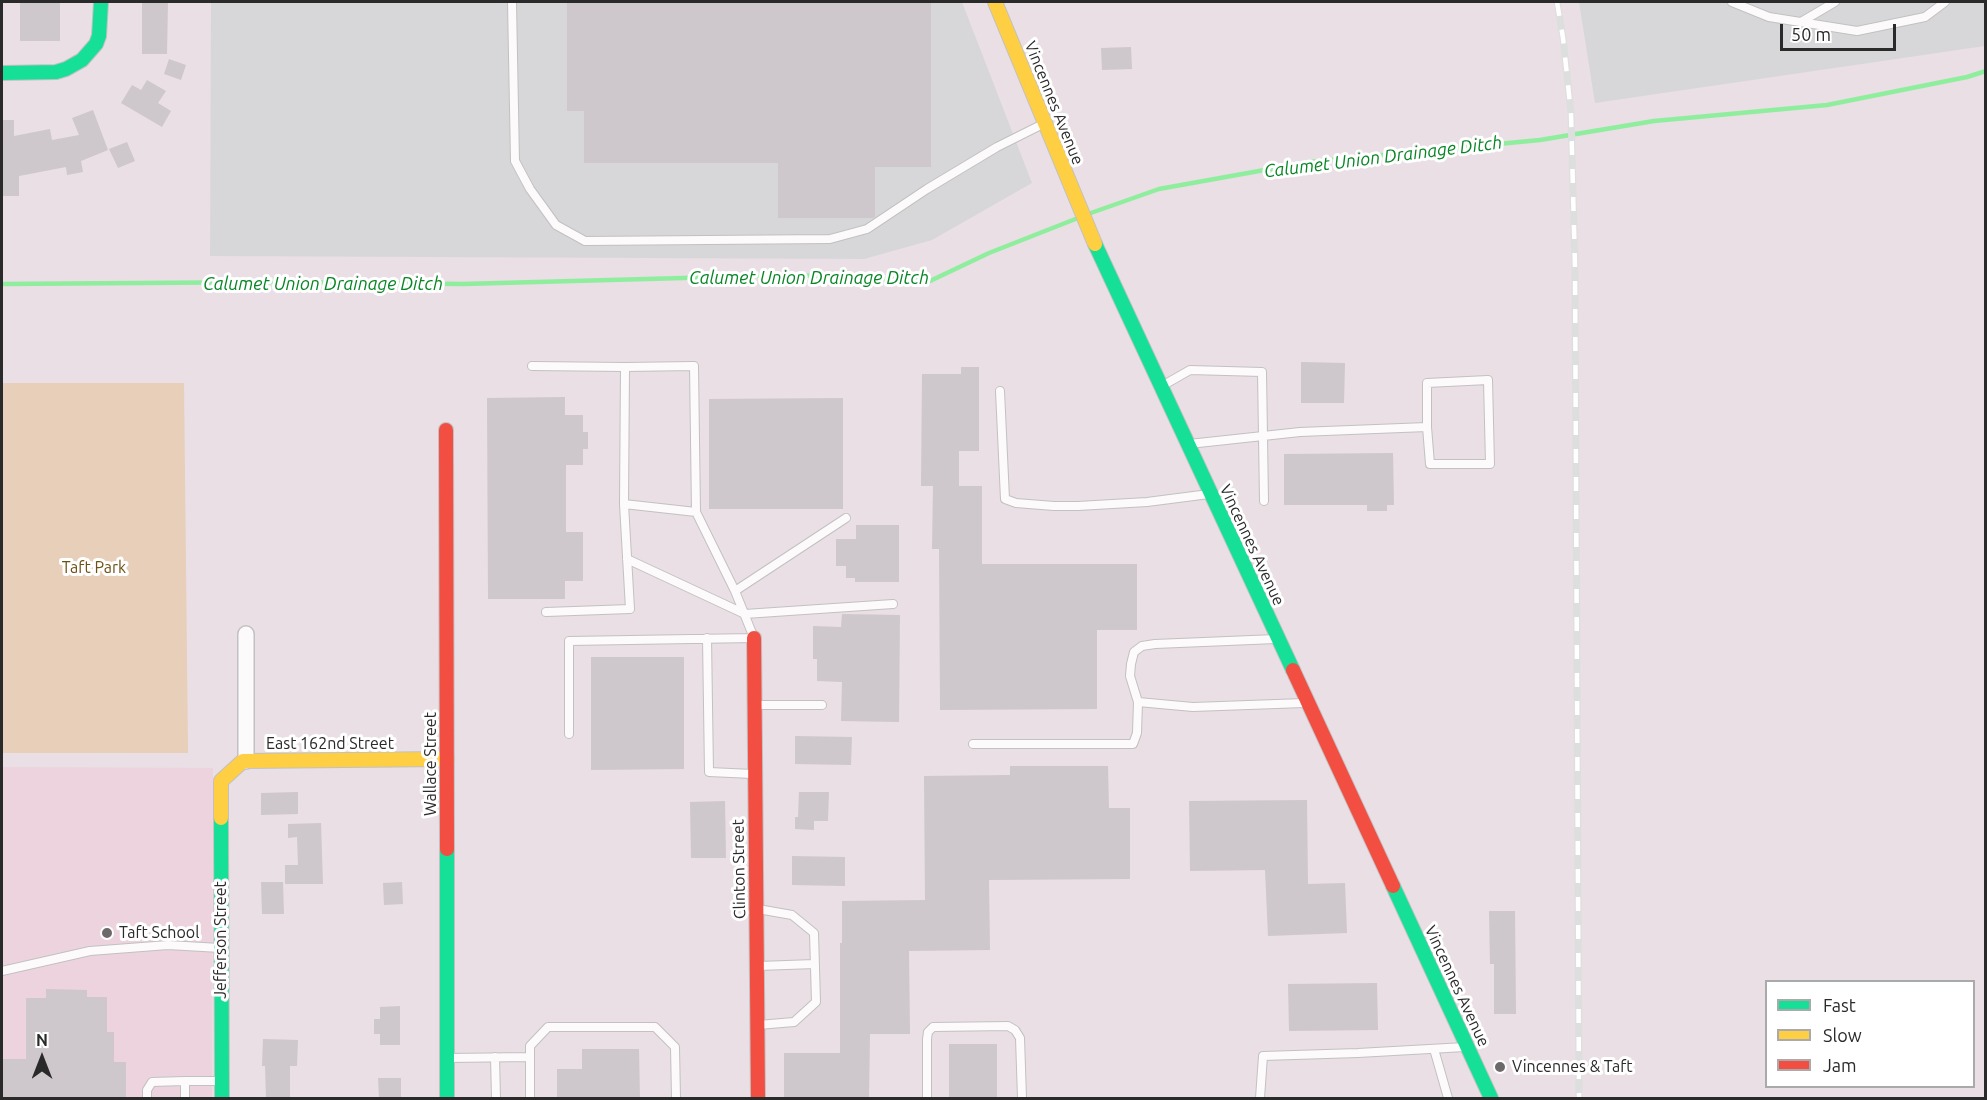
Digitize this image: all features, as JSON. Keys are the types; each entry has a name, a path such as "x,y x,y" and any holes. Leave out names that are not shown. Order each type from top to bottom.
{"street":[{"path":"2,73 56,72 82,60 96,44 99,36 101,2"},
{"name":"Vincennes Avenue","path":"995,2 1085,223 1491,1098"},
{"name":"Wallace Street","path":"446,430 447,1098"},
{"path":"246,634 246,761"},
{"name":"Clinton Street","path":"754,638 758,1098"},
{"name":"East 162nd Street","path":"221,781 243,761 447,759"},
{"name":"Jefferson Street","path":"221,781 222,1098"}],"lane":[{"path":"512,2 515,161 530,189 556,225 585,241 830,239 867,229 927,189 997,147 1044,123"},
{"path":"1732,2 1769,17 1857,31 1925,17 1945,2"},
{"path":"1746,7 1754,2"},
{"path":"1800,22 1834,2"},
{"path":"532,366 694,366 696,512 735,591 754,638 569,641 569,734"},
{"path":"546,612 630,609 624,504 625,367"},
{"path":"1161,387 1190,370 1262,372 1264,501"},
{"path":"1488,380 1490,464 1430,464 1427,427 1427,383 1488,380"},
{"path":"1000,391 1005,499 1054,507 1148,502 1210,494"},
{"path":"1188,444 1262,435 1427,427"},
{"path":"624,504 696,512"},
{"path":"735,591 846,518"},
{"path":"627,559 745,614 893,604"},
{"path":"708,638 709,772 755,774"},
{"path":"973,744 1133,744 1137,733 1138,702 1130,676 1131,663 1134,652 1142,646 1278,639"},
{"path":"1138,702 1193,707 1307,703"},
{"path":"754,705 822,705"},
{"path":"756,909 792,915 814,933 816,1002 794,1022 757,1025"},
{"path":"2,971 90,951 168,945 222,948"},
{"path":"757,966 815,964"},
{"path":"927,1098 927,1039 928,1032 933,1027 1008,1026 1015,1030 1020,1038 1022,1098"},
{"path":"530,1098 530,1046 548,1027 655,1027 675,1047 676,1098"},
{"path":"1260,1098 1263,1056 1467,1047"},
{"path":"1434,1048 1448,1098"},
{"path":"495,1057 496,1098"},
{"path":"447,1058 530,1057"},
{"path":"147,1098 147,1090 152,1082 222,1080"},
{"path":"185,1081 185,1098"}],"shaded area":[{"path":"211,2 962,2 1032,183 932,240 864,259 210,256"},
{"path":"1579,2 1985,2 1985,46 1595,103"},
{"name":"Taft School","path":"2,767 213,768 212,1098 2,1098"}],"green space":[{"name":"Taft Park","path":"2,383 184,383 188,753 2,753"}],"building":[{"path":"20,2 60,2 60,41 20,41"},
{"path":"142,2 168,2 167,54 142,54"},
{"path":"567,2 931,2 931,167 875,167 875,217 872,218 778,218 778,163 584,163 584,111 567,111"},
{"path":"1131,47 1132,69 1102,70 1101,48"},
{"path":"169,59 186,65 181,80 164,74"},
{"path":"147,80 166,91 158,103 171,111 162,127 121,103 132,85 141,90"},
{"path":"93,110 108,150 81,161 83,172 67,175 66,167 19,176 19,196 2,196 2,120 14,120 14,136 50,129 52,140 79,135 72,118"},
{"path":"127,142 135,161 118,168 109,149"},
{"path":"1301,362 1345,363 1344,403 1301,403"},
{"path":"961,367 979,367 979,451 959,451 959,486 982,486 982,564 1137,564 1137,630 1097,630 1097,709 940,710 939,549 932,549 933,486 921,486 922,374 961,374"},
{"path":"565,397 565,415 583,415 583,432 588,432 588,449 583,449 583,465 566,465 566,532 583,532 583,581 565,581 565,599 488,599 487,398"},
{"path":"843,398 843,509 709,509 709,399"},
{"path":"1393,453 1394,505 1387,505 1387,511 1367,511 1367,505 1284,505 1284,454"},
{"path":"856,525 899,525 899,582 855,582 855,578 846,578 846,566 836,566 836,539 856,539"},
{"path":"842,614 900,615 899,722 841,721 842,682 817,681 817,659 813,659 813,626 841,627"},
{"path":"591,657 684,657 684,769 591,770"},
{"path":"795,736 852,737 851,765 795,764"},
{"path":"1010,766 1108,766 1109,808 1130,808 1130,879 989,880 990,950 909,951 910,1034 870,1034 869,1098 784,1098 784,1053 840,1053 842,901 925,900 924,776 1010,775"},
{"path":"298,792 298,814 261,815 261,793"},
{"path":"799,792 829,792 828,821 814,821 814,830 795,829"},
{"path":"1307,800 1308,884 1345,883 1347,933 1268,936 1265,870 1190,871 1189,801"},
{"path":"725,801 726,858 691,858 690,802"},
{"path":"321,823 323,884 285,884 285,865 298,865 297,837 288,838 288,824"},
{"path":"792,856 845,857 845,886 792,885"},
{"path":"261,882 283,882 284,914 262,914"},
{"path":"402,882 403,904 384,905 383,883"},
{"path":"1489,911 1515,911 1516,1014 1494,1014 1494,964 1490,964"},
{"path":"1377,983 1378,1030 1289,1031 1288,984"},
{"path":"46,989 87,990 87,997 107,997 107,1032 114,1032 114,1062 126,1062 126,1098 2,1098 2,1059 26,1059 26,998 46,998"},
{"path":"400,1006 400,1045 380,1045 380,1034 374,1034 374,1019 380,1019 380,1007"},
{"path":"263,1039 298,1040 297,1066 290,1066 290,1098 266,1098 265,1066 262,1066"},
{"path":"949,1044 997,1044 997,1098 949,1098"},
{"path":"582,1049 639,1049 640,1098 557,1098 557,1069 582,1069"},
{"path":"378,1078 401,1078 401,1098 379,1098"}],"waterway":[{"name":"Calumet Union Drainage Ditch","path":"1088,214 1159,189 1309,162 1540,140 1654,121 1827,105 1967,77 1986,71"},
{"name":"Calumet Union Drainage Ditch","path":"2,284 279,282 463,284 793,275 930,281 989,253 1078,218"}],"railway":[{"path":"1557,2 1571,113 1575,267 1579,1098"}],"traffic: fast":[{"path":"2,73 56,72 82,60 96,44 99,36 101,2"},
{"path":"1095,244 1293,670"},
{"path":"221,818 222,1098"},
{"path":"447,849 447,1098"},
{"path":"1393,886 1491,1098"}],"traffic: slow":[{"path":"995,2 1095,244"},
{"path":"221,818 221,781 243,761 447,759"}],"traffic: jam":[{"path":"446,430 447,849"},
{"path":"754,638 758,1098"},
{"path":"1293,670 1393,886"}],"place":[{"name":"Taft School","path":"107,933"},
{"name":"Vincennes & Taft","path":"1500,1067"}]}
